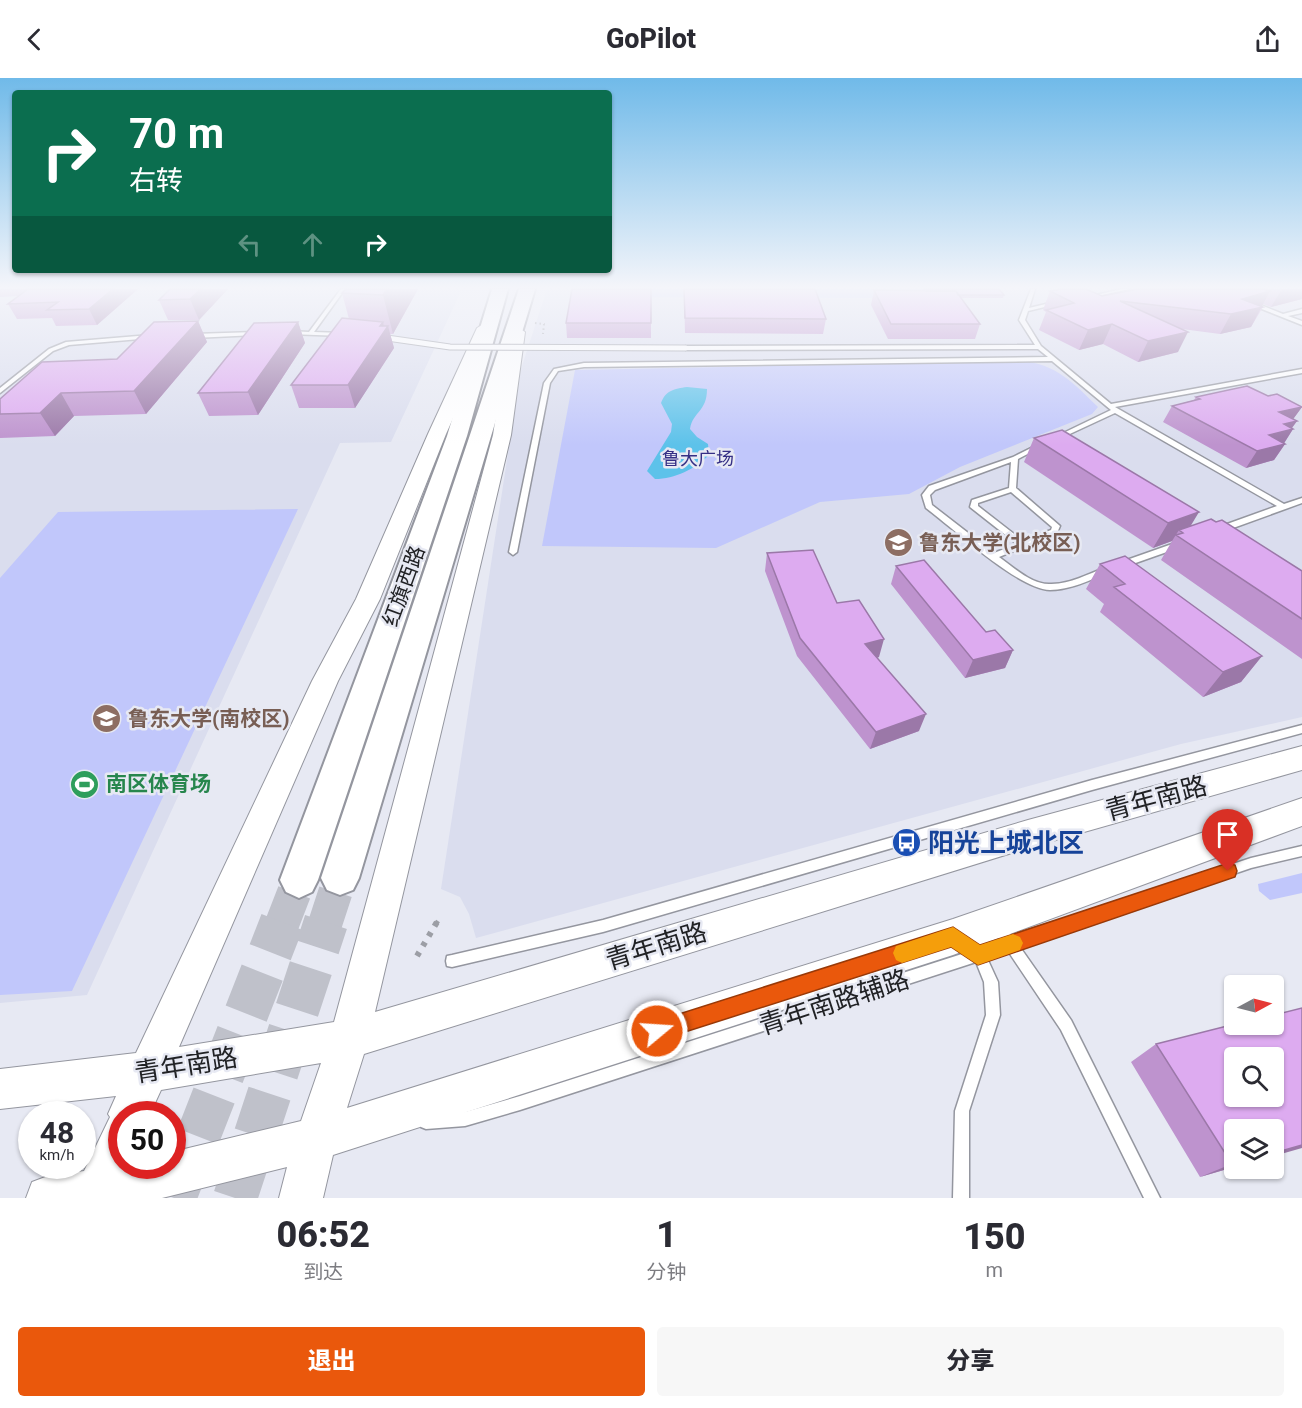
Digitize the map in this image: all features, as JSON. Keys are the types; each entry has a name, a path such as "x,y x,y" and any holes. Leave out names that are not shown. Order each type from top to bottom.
{"main road":[{"path":"134,1101 325,681 368,599 477,341"},
{"name":"红旗西路","path":"299,880 457,436 484,341"},
{"name":"红旗西路","path":"340,878 518,341"},
{"path":"301,1198 316,1139 349,1039 502,435 521,341"},
{"name":"青年南路","path":"0,1089 146,1072 349,1039 1028,834 1302,758"},
{"path":"48,1198 96,1195 316,1139 966,946 1302,812"},
{"path":"96,1195 108,1166"}],"lane":[{"path":"0,391 51,350 68,343 93,341"},
{"path":"410,341 450,347 1039,347"},
{"path":"1035,341 1052,359 1112,408 1284,507"},
{"path":"513,552 548,383 556,370 584,365 1052,359"},
{"path":"1187,542 1068,584 1045,587 1025,580 929,506 926,495 932,488 1015,458 1112,408 1302,371"},
{"path":"1012,489 1015,458"},
{"path":"994,556 1054,531 1056,526 1012,489"},
{"path":"1012,489 975,502 974,507 1022,544"},
{"path":"1208,534 1302,500"},
{"path":"452,961 603,926 1092,785 1302,729"},
{"path":"1152,1198 1066,1025 1002,933 1302,851"},
{"path":"961,1198 962,1111 993,1015 991,982 966,946"}],"path":[{"path":"417,956 438,921"}],"shaded area":[{"name":"鲁东大学(南校区)","path":"0,341 438,341 391,442 340,443 87,995 0,1003"},
{"name":"鲁东大学(北校区)","path":"530,341 1302,341 1302,717 1181,744 476,938 469,914 460,897 441,889 521,369"},
{"path":"687,387 707,389 705,402 694,418 690,429 708,444 709,455 684,472 655,479 647,471 671,432 672,424 661,403 665,395 671,391"}],"green space":[{"name":"鲁大广场","path":"1021,361 1045,366 1064,376 1098,407 1092,414 960,467 909,494 820,502 716,548 542,546 575,370"},
{"name":"南区体育场","path":"298,509 72,991 0,995 0,578 58,512"},
{"path":"1302,873 1302,893 1270,900 1259,891 1258,884"}],"building":[{"path":"135,341 179,341 134,391 61,393 40,413 0,414 0,399 42,362 117,359"},
{"path":"239,341 284,341 248,392 198,393"},
{"path":"324,341 378,341 348,385 291,385"},
{"path":"1247,386 1268,396 1277,394 1302,407 1279,412 1297,421 1284,424 1293,429 1269,435 1285,444 1257,451 1172,406 1200,399 1196,397"},
{"path":"1062,430 1199,512 1168,523 1034,438"},
{"path":"1211,519 1216,522 1222,520 1302,571 1302,619 1176,535 1183,533 1179,530"},
{"path":"813,550 837,603 859,600 884,639 865,644 926,714 876,732 800,638 767,553"},
{"path":"1125,556 1262,656 1223,672 1114,587 1125,584 1100,564"},
{"path":"924,560 986,632 995,630 1013,650 973,660 896,566"},
{"path":"1302,1008 1302,1145 1284,1150 1284,1119 1224,1119 1224,1151 1156,1044 1224,1027 1224,1035 1284,1035 1284,1012"}],"tunnel":[{"path":"325,924 340,878"},
{"path":"282,924 299,880"},
{"path":"174,1198 282,922"},
{"path":"235,1198 326,922"}],"slow traffic":[{"path":"902,953 953,937 978,955 1013,943"}],"place":[{"name":"鲁东大学(北校区)","path":"898,543"},
{"name":"鲁东大学(南校区)","path":"107,719"},
{"name":"南区体育场","path":"85,784"},
{"name":"阳光上城北区","path":"907,843"}],"route":[{"path":"657,1031 953,937 978,955 1228,871"}]}
